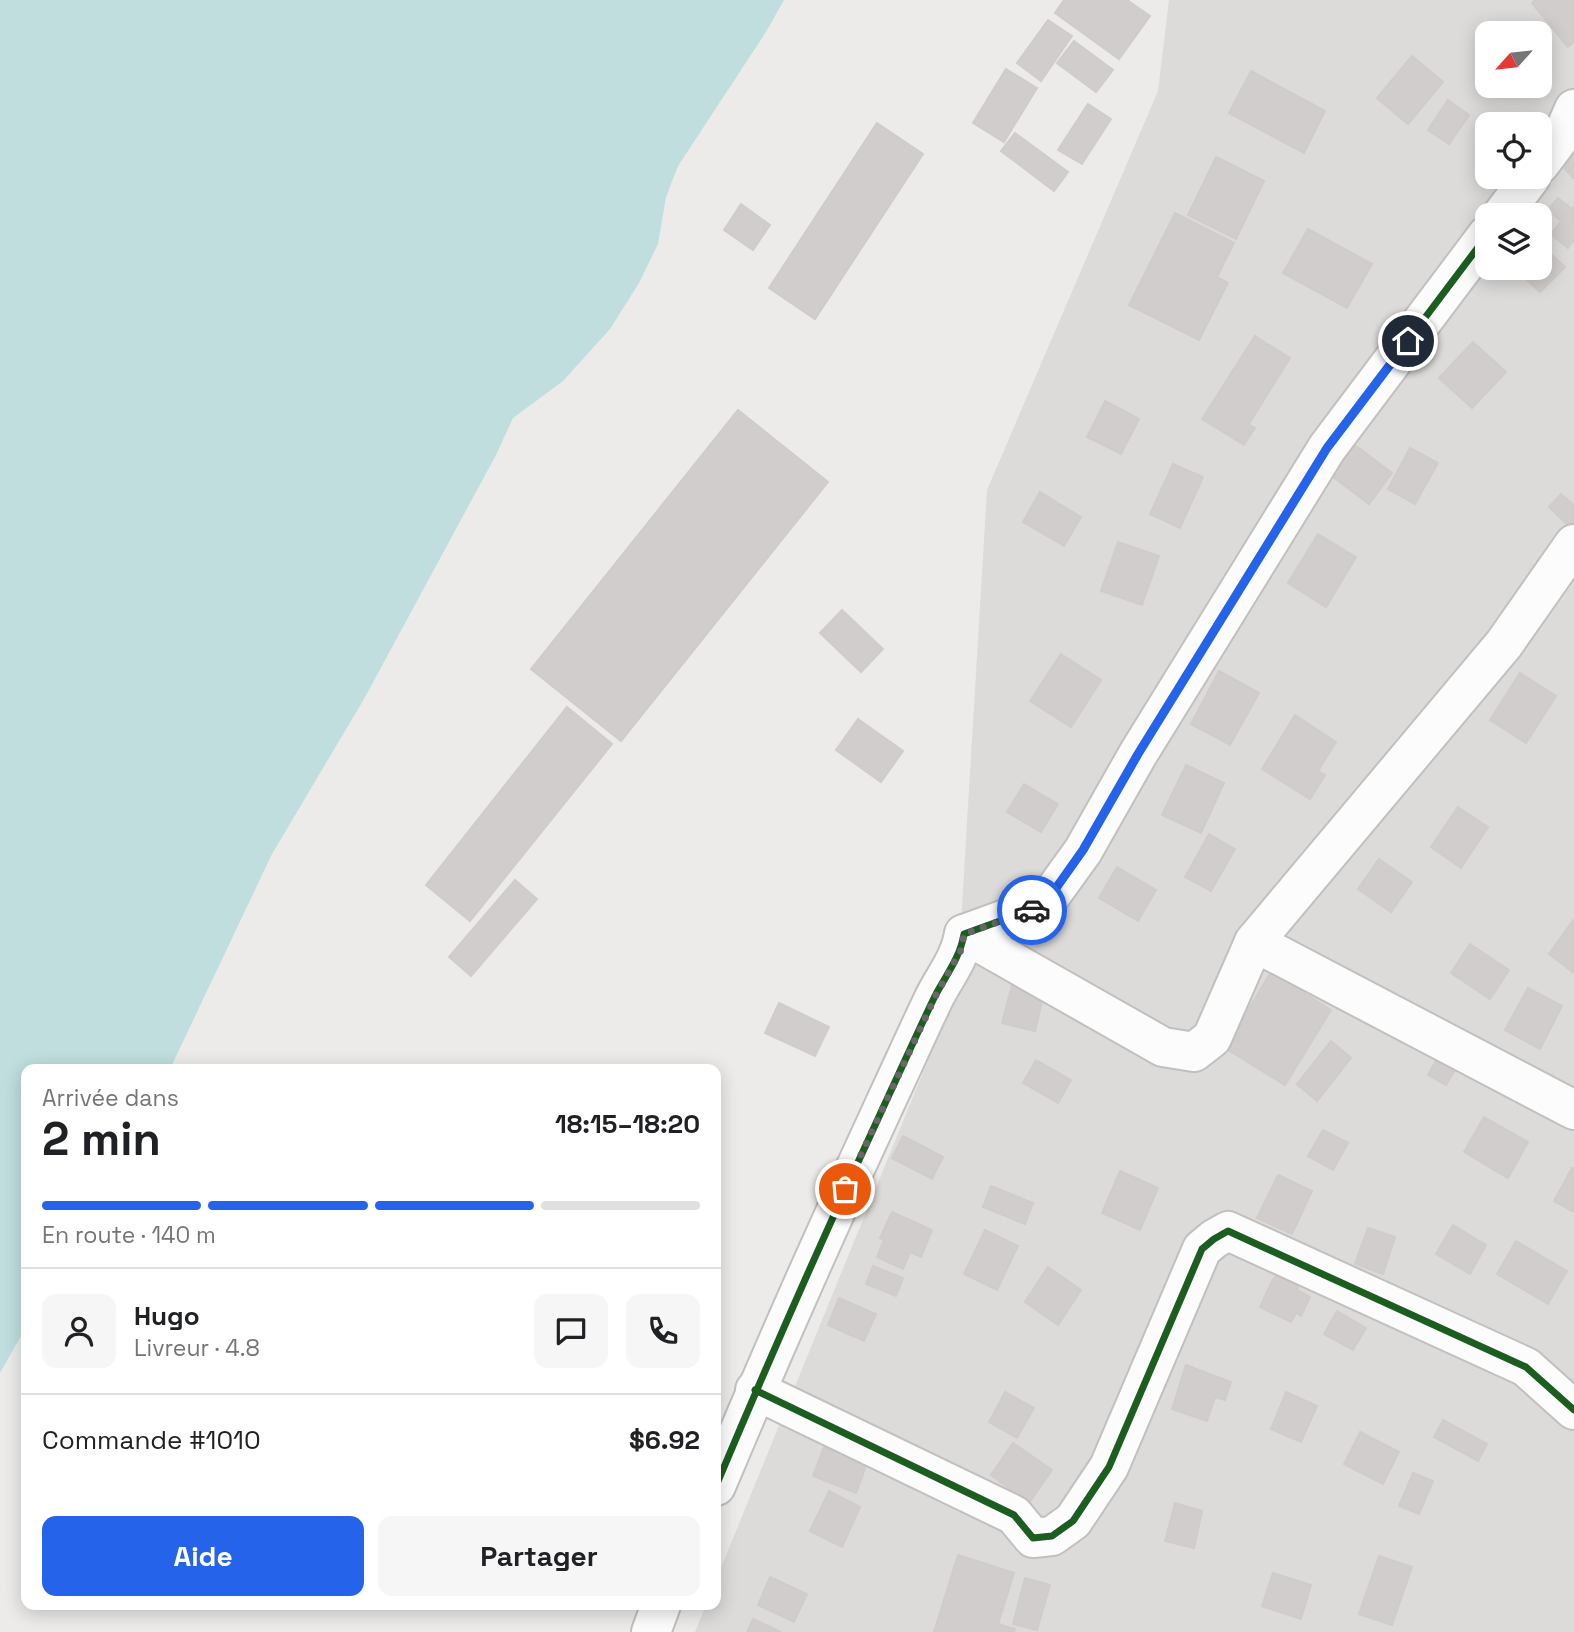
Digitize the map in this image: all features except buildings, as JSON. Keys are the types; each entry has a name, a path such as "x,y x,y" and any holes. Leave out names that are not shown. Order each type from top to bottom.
{"street":[{"path":"1552,148 1564,132 1574,109"},
{"path":"1511,203 1522,189"},
{"path":"964,934 1044,905 1083,850 1327,448 1475,251"},
{"path":"964,934 1163,1047 1194,1052 1212,1038 1254,942 1504,644 1574,544"},
{"path":"721,1474 822,1238 919,1030 961,950 964,934"},
{"path":"1254,942 1574,1110"},
{"path":"755,1390 1014,1515 1033,1538 1052,1536 1073,1521 1108,1467 1202,1249 1228,1231 1525,1367 1574,1410"},
{"path":"652,1632 659,1610"}],"shaded area":[{"path":"1169,0 1574,0 1574,1632 695,1632 704,1610 721,1610 721,1568 957,989 987,490 1158,91"}],"water":[{"path":"0,0 784,0 678,166 666,197 658,244 639,283 610,329 563,381 513,418 496,455 364,699 272,854 172,1064 21,1064 21,1336 0,1373"}],"cycle path":[{"path":"721,1474 822,1242 929,1008 956,959 964,934 1044,905 1083,851 1138,754 1327,448 1475,251"},
{"path":"755,1390 1014,1515 1033,1538 1052,1536 1073,1521 1109,1467 1202,1249 1228,1231 1526,1367 1574,1410"}],"way so far":[{"path":"845,1189 937,993 961,950 964,934 1032,910"}],"route":[{"path":"1032,910 1044,905 1083,850 1138,754 1327,448 1408,341"}]}
